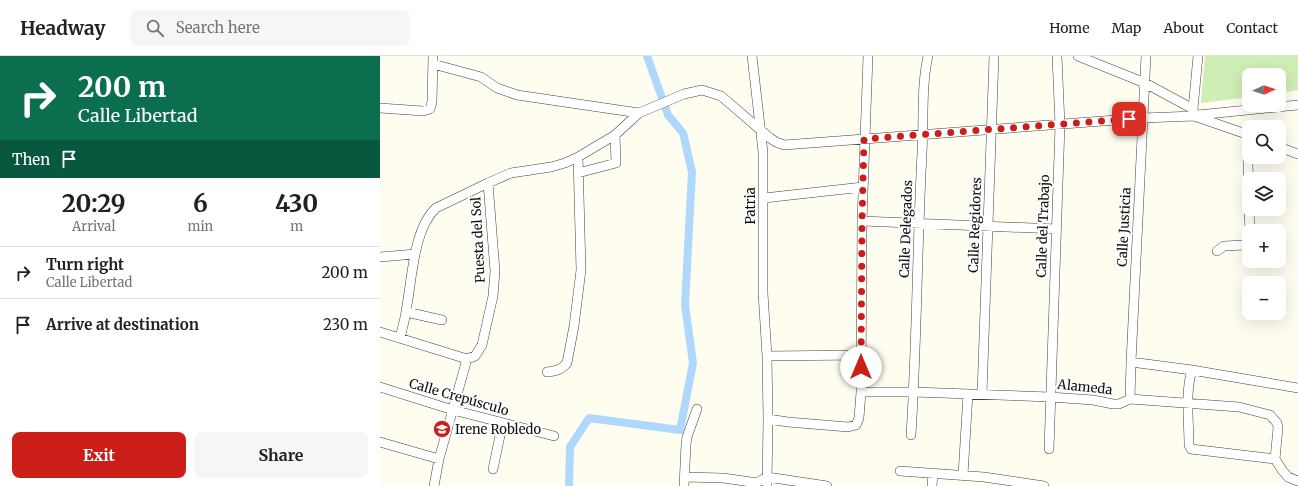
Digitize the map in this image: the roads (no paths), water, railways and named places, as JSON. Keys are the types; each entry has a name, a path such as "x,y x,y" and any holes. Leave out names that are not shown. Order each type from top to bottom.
{"street":[{"name":"Patria","path":"752,56 763,152 763,293 767,356 768,419 766,482"},
{"path":"768,419 853,427 858,422 861,392 862,221 868,56"},
{"name":"Calle Delegados","path":"911,435 914,392 918,224 924,84 928,56"},
{"name":"Calle Regidores","path":"982,394 994,56"},
{"name":"Calle del Trabajo","path":"1049,450 1060,125 1057,56"},
{"path":"1078,56 1145,83 1194,112 1242,132"},
{"name":"Calle Justicia","path":"1130,400 1146,56"},
{"path":"1194,112 1198,56"},
{"path":"380,108 423,111 430,109 432,102 433,60 481,77 498,88 517,95 639,113"},
{"path":"400,338 406,312 415,254 422,228 430,213 436,208 511,173 551,167 578,157 615,135 639,113 693,91 702,90 721,96 760,130 776,142 784,145 1060,125 1194,112 1298,105"},
{"path":"578,173 616,163 615,135"},
{"path":"1286,150 1298,154"},
{"path":"547,372 563,368 567,363 574,326 581,270 578,157"},
{"name":"Puesta del Sol","path":"467,359 475,356 482,344 493,296 495,271 488,183"},
{"path":"764,198 863,187"},
{"path":"862,221 1056,229"},
{"path":"1216,251 1224,246 1242,245"},
{"path":"380,257 415,254"},
{"path":"406,312 442,320"},
{"path":"380,332 467,359 439,459 434,486"},
{"path":"767,356 861,355"},
{"path":"1131,362 1192,370 1298,388"},
{"path":"1192,370 1190,378 1189,404 1189,445 1191,449 1275,459 1288,477 1298,481"},
{"name":"Calle Crepúsculo","path":"380,387 453,410 554,436"},
{"name":"Alameda","path":"861,392 982,394 1092,400 1113,404 1119,404 1130,400 1239,407 1270,415 1277,423 1278,428 1275,459"},
{"path":"963,475 968,394"},
{"path":"697,409 687,437 685,482 724,478 751,482 761,481 827,486"},
{"path":"493,469 501,431 500,422"},
{"path":"380,442 439,459"},
{"path":"900,471 963,475 983,482 1044,486"},
{"path":"932,473 932,486"}],"waterway":[{"path":"569,486 570,447 589,418 680,430 693,363 685,305 692,172 683,133 668,115 647,56"}],"place":[{"name":"Irene Robledo","path":"442,429"}]}
